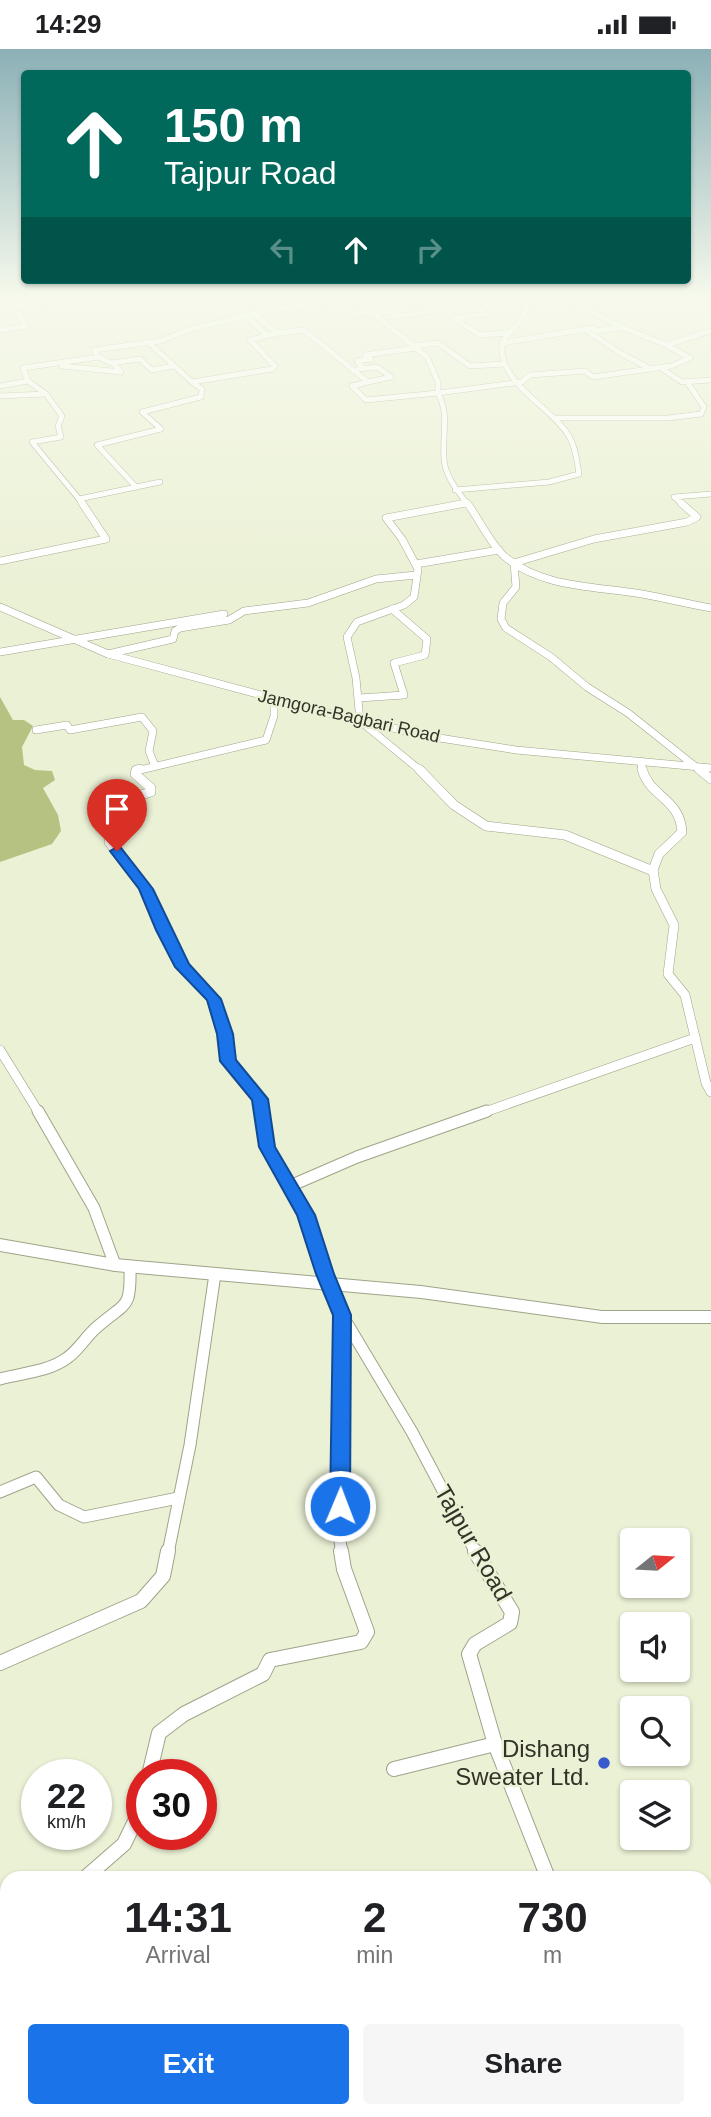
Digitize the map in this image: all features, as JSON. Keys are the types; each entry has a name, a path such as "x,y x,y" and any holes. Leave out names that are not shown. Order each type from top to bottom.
{"street":[{"path":"0,396 46,394 62,416 58,426 61,437 32,442 79,499 106,539 0,561"},
{"path":"136,487 97,445 161,429 142,412 201,397 201,394"},
{"path":"360,394 366,400 433,394"},
{"path":"438,394 446,404 448,420 443,445 446,472 455,490 499,550 514,562 540,577 711,608"},
{"path":"455,490 549,482 579,474 575,451 567,434 555,418 529,394"},
{"path":"555,418 646,419 701,414 704,407 695,394"},
{"path":"79,499 160,482"},
{"path":"514,562 533,559 594,539 687,521 697,517 674,497 711,494"},
{"path":"467,503 386,518 402,539 418,569 414,597 404,605 357,622 347,637 359,698 360,721 417,767 454,805 485,826 565,835 653,871"},
{"path":"416,564 499,550"},
{"path":"514,562 516,587 505,600 501,615 506,628 551,657 587,687 628,713 711,779"},
{"path":"0,652 77,640 95,633 308,603 376,579 416,575"},
{"name":"Jamgora-Bagbari Road","path":"0,607 108,654 360,721 433,737 516,750 711,768"},
{"path":"359,698 404,695 394,663 425,655 427,639 392,609"},
{"path":"108,654 173,639 175,631 180,628 229,620 244,611"},
{"path":"36,730 67,725 69,730 142,717 153,731 149,751 155,766 266,740 274,716 274,699"},
{"path":"640,761 644,777 677,809 682,819 682,832 659,851 653,861 653,871 656,889 674,921 668,974 685,995 709,1086"},
{"name":"Tajpur Road","path":"155,766 136,770 135,774 146,781 151,792 120,801 117,805 128,826 125,832 109,842 146,889 163,930 183,967 214,999 225,1034 228,1061 260,1099 267,1147 306,1215 342,1315 412,1432 470,1544 512,1612 510,1623 475,1644 468,1654 495,1744 545,1871"},
{"path":"290,1186 295,1181 357,1157 695,1038"},
{"path":"0,1050 84,1189 122,1266 130,1301 125,1309 97,1327 67,1359 0,1379"},
{"path":"0,1245 122,1266 328,1282 602,1317 711,1317"},
{"path":"0,1663 141,1601 163,1576 190,1445 215,1274"},
{"path":"153,1759 159,1733 184,1714 263,1674 270,1660 361,1642 366,1638 367,1632 344,1569 339,1535 342,1315"},
{"path":"0,1492 36,1477 59,1505 84,1517 178,1498"},
{"path":"394,1769 495,1744"},
{"path":"93,1871 126,1840"}],"green space":[{"path":"0,697 13,720 24,720 33,726 22,747 24,765 35,770 52,771 55,780 43,788 58,815 61,831 52,844 0,862"}],"place":[{"name":"Dishang Sweater Ltd.","path":"604,1763"}],"route":[{"path":"117,851 152,899 175,955 214,999 225,1034 228,1061 260,1099 267,1147 303,1208 342,1315 344,1347 340,1371 340,1506"}]}
